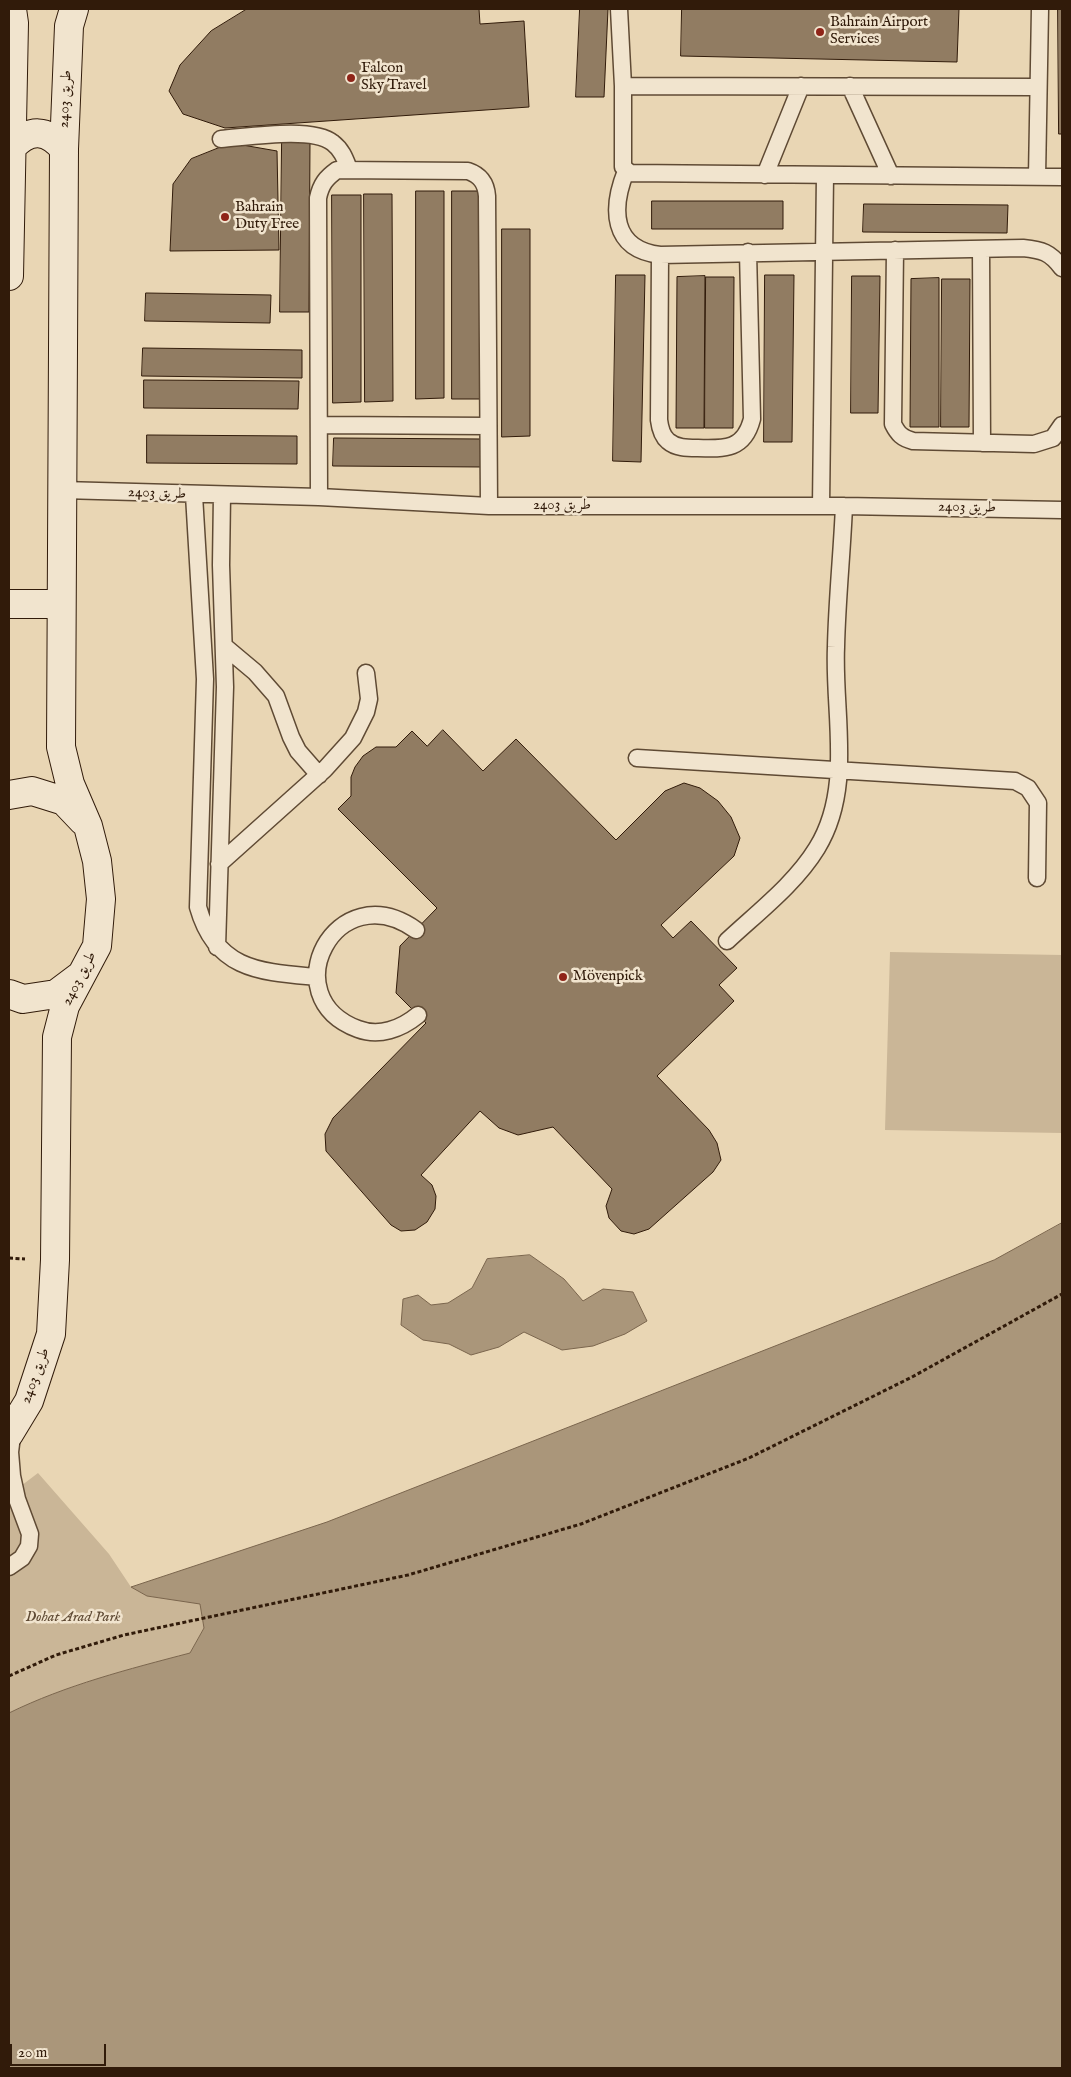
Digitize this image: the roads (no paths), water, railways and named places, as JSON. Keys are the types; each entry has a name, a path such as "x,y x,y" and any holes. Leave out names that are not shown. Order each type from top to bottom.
{"main road":[{"path":"9,276 14,23 12,9"},
{"name":"طريق 2403","path":"11,1431 29,1401 51,1334 55,1260 57,1037 65,1006 97,946 101,899 97,861 88,826 70,784 61,747 64,149 69,26 74,9"},
{"path":"12,147 20,138 32,133 45,134 56,140 64,149"},
{"path":"9,604 61,604"},
{"path":"9,795 32,791 64,801 88,826"},
{"path":"9,994 23,999 56,994 83,974"}],"lane":[{"path":"619,9 623,86 623,162 626,171 617,196 616,209 622,236 632,246 645,253 660,255 824,250 1040,250 1055,258 1062,268"},
{"path":"1037,177 1040,9"},
{"path":"623,86 1038,87"},
{"path":"766,174 801,86"},
{"path":"850,86 891,176"},
{"path":"221,138 302,133 318,135 332,142 343,154 349,169"},
{"path":"319,498 318,198 321,186 327,177 338,170 468,171 475,174 486,187 489,506"},
{"path":"626,171 634,174 1062,177"},
{"path":"821,506 825,175"},
{"path":"982,249 982,443"},
{"path":"895,250 893,424 897,432 904,438 913,441 1034,444 1044,443 1053,438 1062,425"},
{"path":"660,255 658,420 661,431 667,440 676,446 716,449 733,446 740,441 746,434 752,419 748,252"},
{"path":"320,425 488,426"},
{"name":"طريق 2403","path":"62,490 319,498 489,506 844,506 1062,510"},
{"path":"194,495 205,679 198,907 207,934 217,947 228,955 254,970 317,977"},
{"path":"217,947 225,687 224,646 231,618 221,565 222,495"},
{"path":"727,941 793,879 818,847 833,810 838,772 836,648 844,506"},
{"path":"202,614 231,618"},
{"path":"224,646 255,672 276,696 290,737 298,751 319,775"},
{"path":"220,864 338,756 361,725 369,699 366,674"},
{"path":"637,758 838,772 1015,781 1034,793 1038,803 1037,878"},
{"path":"200,823 221,827"},
{"path":"416,930 405,922 389,916 372,915 356,918 341,925 329,938 321,952 317,977 323,1001 333,1014 346,1025 362,1031 379,1032 396,1029 418,1014"},
{"path":"9,1567 22,1558 29,1546 30,1534 17,1499 12,1476 11,1431"}],"place":[{"name":"Bahrain Airport Services","path":"820,32"},
{"name":"Falcon Sky Travel","path":"351,78"},
{"name":"Bahrain Duty Free","path":"225,217"},
{"name":"Mövenpick","path":"563,977"}],"park label":[{"name":"Dohat Arad Park","path":"73,1618"}]}
